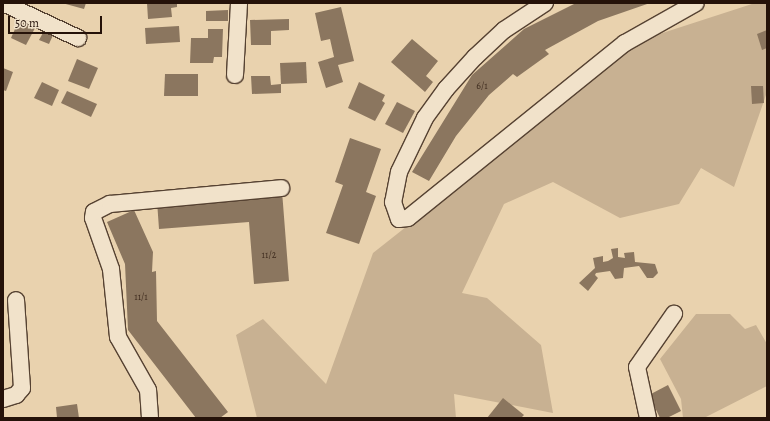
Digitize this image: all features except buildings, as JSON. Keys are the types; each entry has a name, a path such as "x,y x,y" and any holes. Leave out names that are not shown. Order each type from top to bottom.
{"street":[{"path":"3,3 78,38"},
{"path":"235,75 239,3"},
{"path":"545,3 504,30 475,57 446,89 425,118 398,172 393,202 399,219 408,218 625,43 696,3"},
{"path":"150,418 148,390 118,336 111,269 93,218 94,212 110,204 281,188"},
{"path":"3,399 16,395 22,388 16,300"},
{"path":"648,418 637,367 674,314"}],"shaded area":[{"path":"755,3 767,3 767,92 734,187 701,168 679,204 620,218 553,182 504,204 462,293 487,298 541,345 553,413 454,394 456,418 257,418 236,335 263,319 326,384 373,253 644,39"},
{"path":"696,314 730,314 745,329 756,325 767,344 767,386 704,418 683,418 681,399 660,359"}]}
